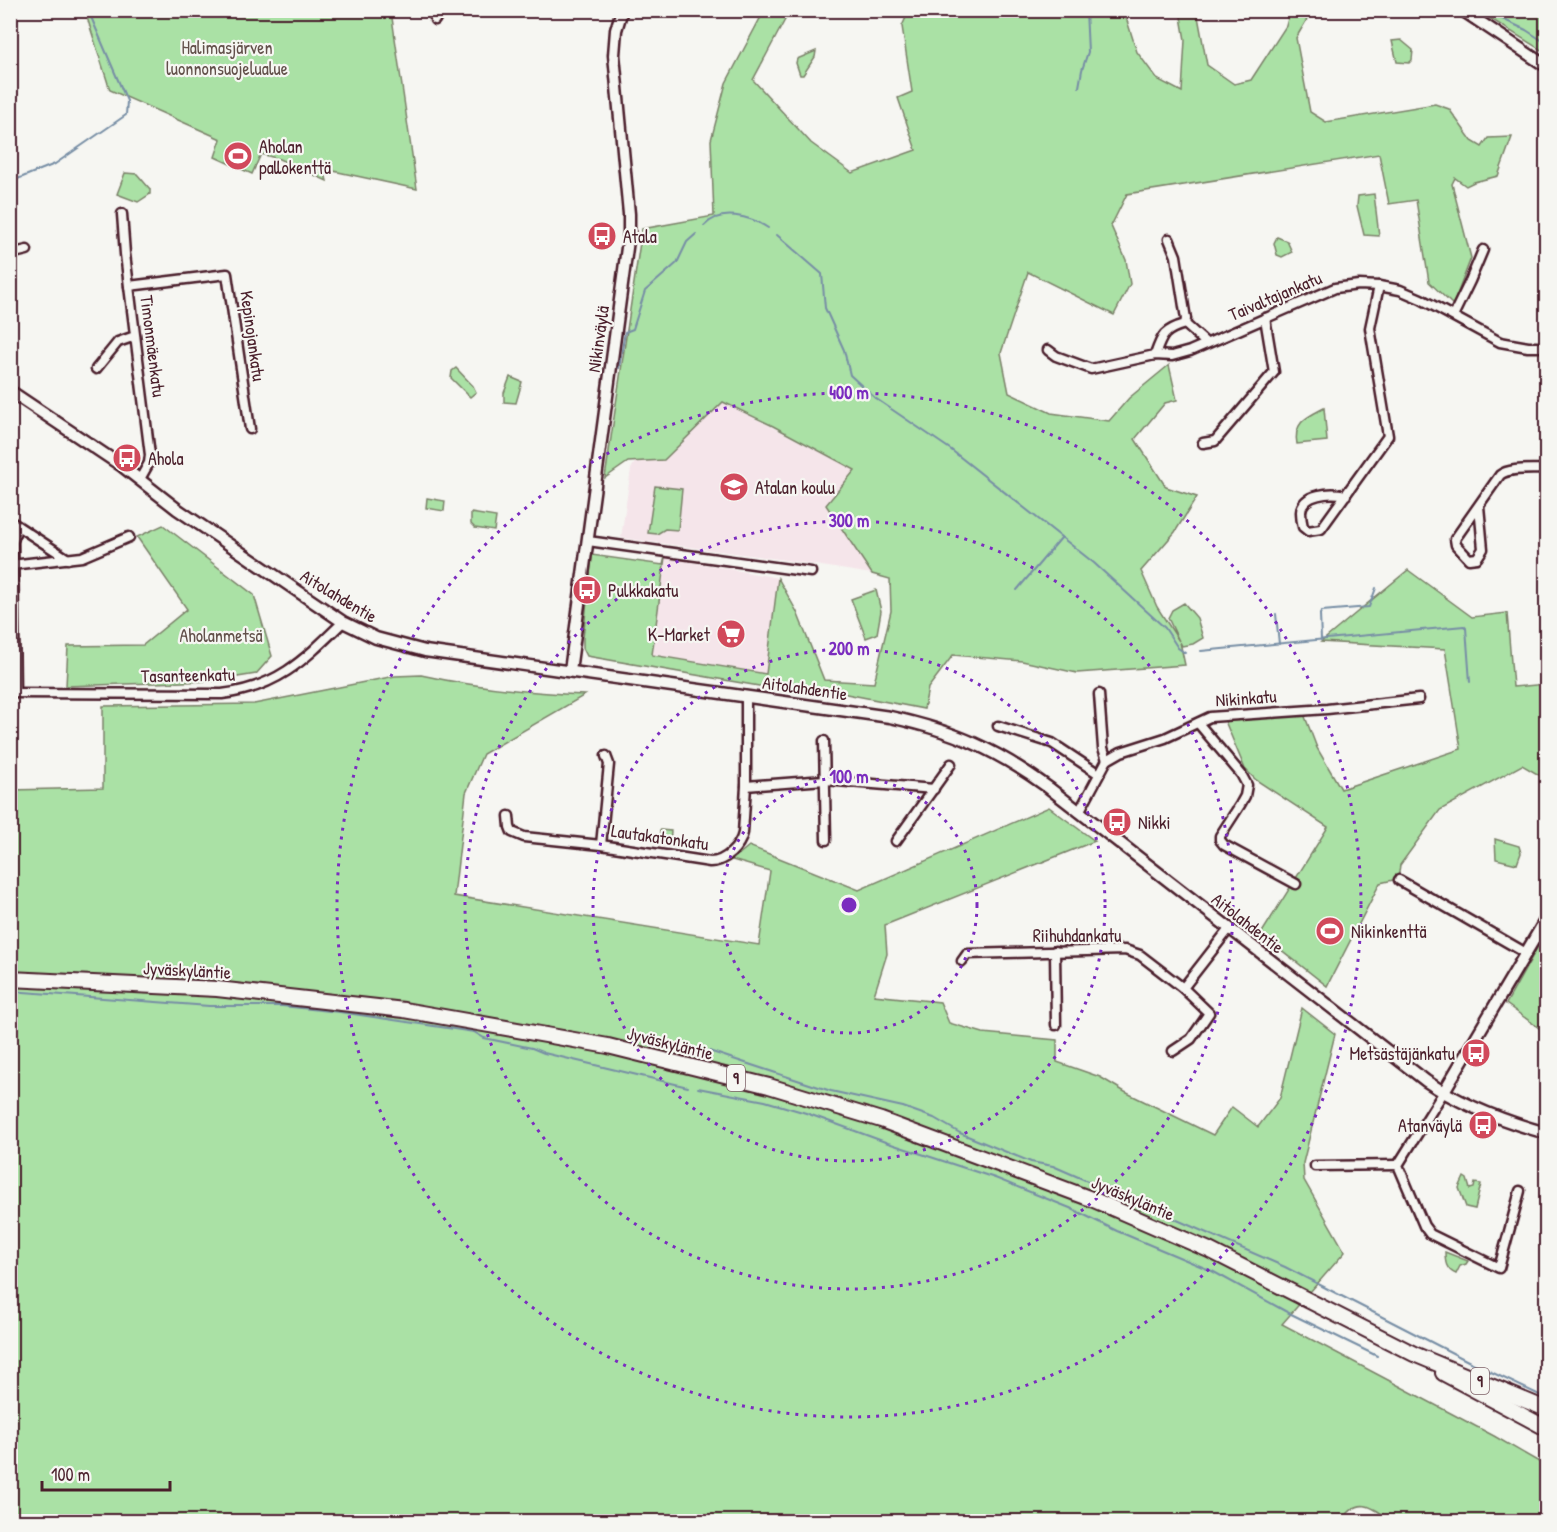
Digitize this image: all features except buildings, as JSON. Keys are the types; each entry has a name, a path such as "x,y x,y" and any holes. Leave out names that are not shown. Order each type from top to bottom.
{"highway":[{"name":"Jyväskyläntie","path":"10,979 217,989 404,1010 608,1046 769,1086 881,1120 1094,1200 1209,1250 1414,1354"},
{"name":"9","path":"1414,1354 1546,1409"},
{"name":"9","path":"1414,1354 1481,1395 1546,1428"}],"main road":[{"name":"Nikinväylä","path":"570,671 629,233 614,55 616,30 622,10"},
{"path":"1462,10 1546,66"},
{"name":"Aitolahdentie","path":"10,392 140,479 177,509 343,622 376,638 425,651 872,714 946,731 1000,754 1032,776 1392,1056 1443,1093 1482,1112 1546,1133"},
{"path":"1443,1093 1546,919"}],"street":[{"path":"435,20 440,10"},
{"name":"Timonmäenkatu","path":"122,214 150,455 149,463 140,479"},
{"path":"1169,239 1176,256 1185,324"},
{"path":"10,254 27,250"},
{"path":"1453,316 1483,250"},
{"name":"Kepinojankatu","path":"129,286 227,274 250,429"},
{"name":"Taivaltajankatu","path":"1048,350 1056,356 1091,369 1155,355 1172,356 1190,351 1335,288 1359,285 1400,290 1500,342 1528,347 1546,347"},
{"path":"1346,495 1339,493 1313,496 1305,502 1301,512 1303,527 1308,531 1321,529 1346,495 1388,436 1370,328 1378,286"},
{"path":"1203,444 1215,441 1274,372 1265,318"},
{"path":"1185,324 1206,344"},
{"path":"1155,355 1161,337 1170,329 1185,324"},
{"path":"96,369 118,342 135,336"},
{"path":"1479,506 1483,549 1477,558 1469,559 1456,545 1455,538 1496,480 1504,471 1546,469"},
{"path":"14,524 68,560"},
{"path":"13,693 14,524"},
{"path":"12,565 82,557 129,537"},
{"path":"588,542 811,572"},
{"name":"Tasanteenkatu","path":"13,693 222,694 253,689 290,670 343,622"},
{"path":"1079,812 1107,760 1103,748 1099,694"},
{"name":"Lautakatonkatu","path":"509,816 510,827 517,835 710,862 719,861 741,840 746,786 746,697"},
{"name":"Nikinkatu","path":"1107,760 1165,738 1210,717 1419,699"},
{"path":"1198,723 1241,774 1246,785 1245,796 1220,840 1224,845 1296,884"},
{"path":"998,726 1052,743 1099,774"},
{"path":"824,741 826,840"},
{"path":"601,845 609,764 606,756"},
{"path":"896,841 951,764"},
{"path":"746,786 825,780 934,789"},
{"path":"1399,880 1526,953"},
{"path":"1183,988 1229,929"},
{"name":"Riihuhdankatu","path":"962,961 967,954 1055,951 1125,950 1140,955 1183,988 1209,1013 1191,1039 1173,1051"},
{"path":"1055,951 1056,1025"},
{"path":"1398,1165 1443,1093"},
{"path":"1315,1166 1398,1165"},
{"path":"1398,1165 1424,1226 1430,1234 1499,1268 1520,1191"}],"shaded area":[{"name":"Atalan koulu","path":"723,402 856,470 826,505 872,574 621,538 631,469 635,462 664,460"},
{"path":"665,557 778,578 766,674 652,655"}],"green space":[{"name":"Halimasjärven luonnonsuojelualue","path":"85,11 391,11 417,189 324,169 327,181 279,159 261,154 252,174 215,157 221,139 110,90"},
{"path":"764,11 802,11 787,16 753,80 811,143 852,173 916,150 898,98 912,92 902,26 909,11 1124,11 1137,52 1157,79 1182,92 1185,40 1180,11 1197,11 1207,65 1234,84 1251,80 1286,26 1290,11 1312,11 1296,38 1310,112 1326,122 1435,104 1449,109 1472,141 1482,147 1488,138 1512,137 1498,176 1466,186 1455,178 1452,184 1471,258 1453,305 1429,282 1416,200 1389,204 1379,154 1127,194 1111,226 1126,260 1130,284 1114,315 1028,272 1001,353 1009,393 1051,413 1109,421 1129,398 1169,365 1177,400 1165,403 1135,439 1166,487 1197,497 1175,532 1141,571 1157,607 1179,641 1168,618 1172,610 1184,603 1197,618 1203,638 1193,644 1182,646 1180,642 1185,665 1077,673 1022,661 953,655 928,688 924,709 836,692 759,686 587,656 583,648 583,638 592,555 663,565 665,557 652,655 766,674 778,578 797,612 824,680 874,683 891,611 890,579 872,574 826,505 855,470 723,402 664,460 628,462 605,478 642,229 714,216 711,140 726,83"},
{"path":"1478,11 1546,11 1546,53"},
{"path":"1401,40 1413,50 1412,60 1409,63 1397,62 1392,41"},
{"path":"816,51 815,57 803,75 800,75 797,59"},
{"path":"125,173 137,174 150,189 150,194 138,202 117,194"},
{"path":"1374,194 1379,236 1364,235 1357,206 1358,196"},
{"path":"1277,237 1287,241 1292,252 1282,257 1277,255 1274,243"},
{"path":"456,368 476,392 470,397 451,378 452,371"},
{"path":"510,377 522,382 516,403 504,402 504,393"},
{"path":"1324,408 1327,441 1297,444 1299,425"},
{"path":"655,486 682,489 678,530 665,529 657,534 648,533"},
{"path":"427,498 445,501 444,511 426,508"},
{"path":"471,513 496,517 494,531 475,528 471,524"},
{"name":"Aholanmetsä","path":"163,525 254,595 272,656 256,674 213,681 66,686 68,646 143,645 187,609 137,537"},
{"path":"1408,570 1472,617 1507,613 1513,687 1546,684 1546,777 1522,765 1440,810 1400,865 1398,879 1380,883 1327,986 1261,934 1328,827 1256,780 1245,769 1225,721 1304,714 1317,748 1341,789 1461,749 1445,649 1321,642"},
{"path":"876,590 881,611 877,634 866,638 851,599"},
{"path":"421,675 502,689 585,695 483,754 466,793 454,896 759,945 770,871 732,860 749,846 859,890 1049,807 1095,841 885,925 887,954 874,995 940,1002 949,1023 983,1033 1057,1040 1057,1062 1100,1077 1125,1092 1213,1135 1232,1107 1258,1127 1280,1098 1302,1008 1335,1034 1303,1163 1304,1180 1345,1252 1282,1324 1546,1466 1546,1521 1391,1521 1371,1507 1359,1506 1347,1514 1341,1522 11,1521 10,790 103,788 103,706 254,704 395,676"},
{"path":"660,830 671,831 670,845 659,844"},
{"path":"1495,839 1519,846 1521,853 1517,864 1496,859"},
{"path":"1546,932 1546,1033 1506,1004"},
{"path":"1464,1177 1470,1189 1474,1188 1475,1183 1481,1184 1475,1209 1466,1207 1459,1188"},
{"path":"1445,1252 1468,1261 1460,1266 1456,1274 1447,1265"}],"waterway":[{"path":"10,182 55,164 126,115 127,101 88,10"},
{"path":"1079,87 1088,52 1086,10"},
{"path":"1496,16 1526,30 1546,43"},
{"path":"704,226 718,217 735,216 753,220 768,228"},
{"path":"619,368 625,332 633,329 645,291 677,263 687,242 696,234"},
{"path":"777,235 822,274 825,308 844,350 850,375 875,398 950,449 1094,563 1165,628 1178,648 1185,653"},
{"path":"1017,590 1061,538"},
{"path":"1321,640 1320,614 1322,611 1369,607 1376,588"},
{"path":"1276,614 1279,644"},
{"path":"1201,651 1464,626 1470,682"},
{"path":"10,991 209,1006 282,1006 340,1012 474,1032 484,1038 688,1087"},
{"path":"709,1051 831,1091 903,1107 934,1118 960,1133 1031,1162 1053,1166 1285,1267 1470,1362 1546,1398"},
{"path":"698,1088 765,1101 806,1113 995,1178 1070,1208 1117,1231 1212,1271 1285,1311 1377,1356"}],"place":[{"name":"Aholan pallokenttä","path":"238,156"},
{"name":"Atala","path":"602,236"},
{"name":"Ahola","path":"127,458"},
{"name":"Atalan koulu","path":"734,487"},
{"name":"Pulkkakatu","path":"587,590"},
{"name":"K-Market","path":"731,634"},
{"name":"Nikki","path":"1117,822"},
{"name":"Nikinkenttä","path":"1330,931"},
{"name":"Metsästäjänkatu","path":"1476,1053"},
{"name":"Atanväylä","path":"1483,1125"}]}
